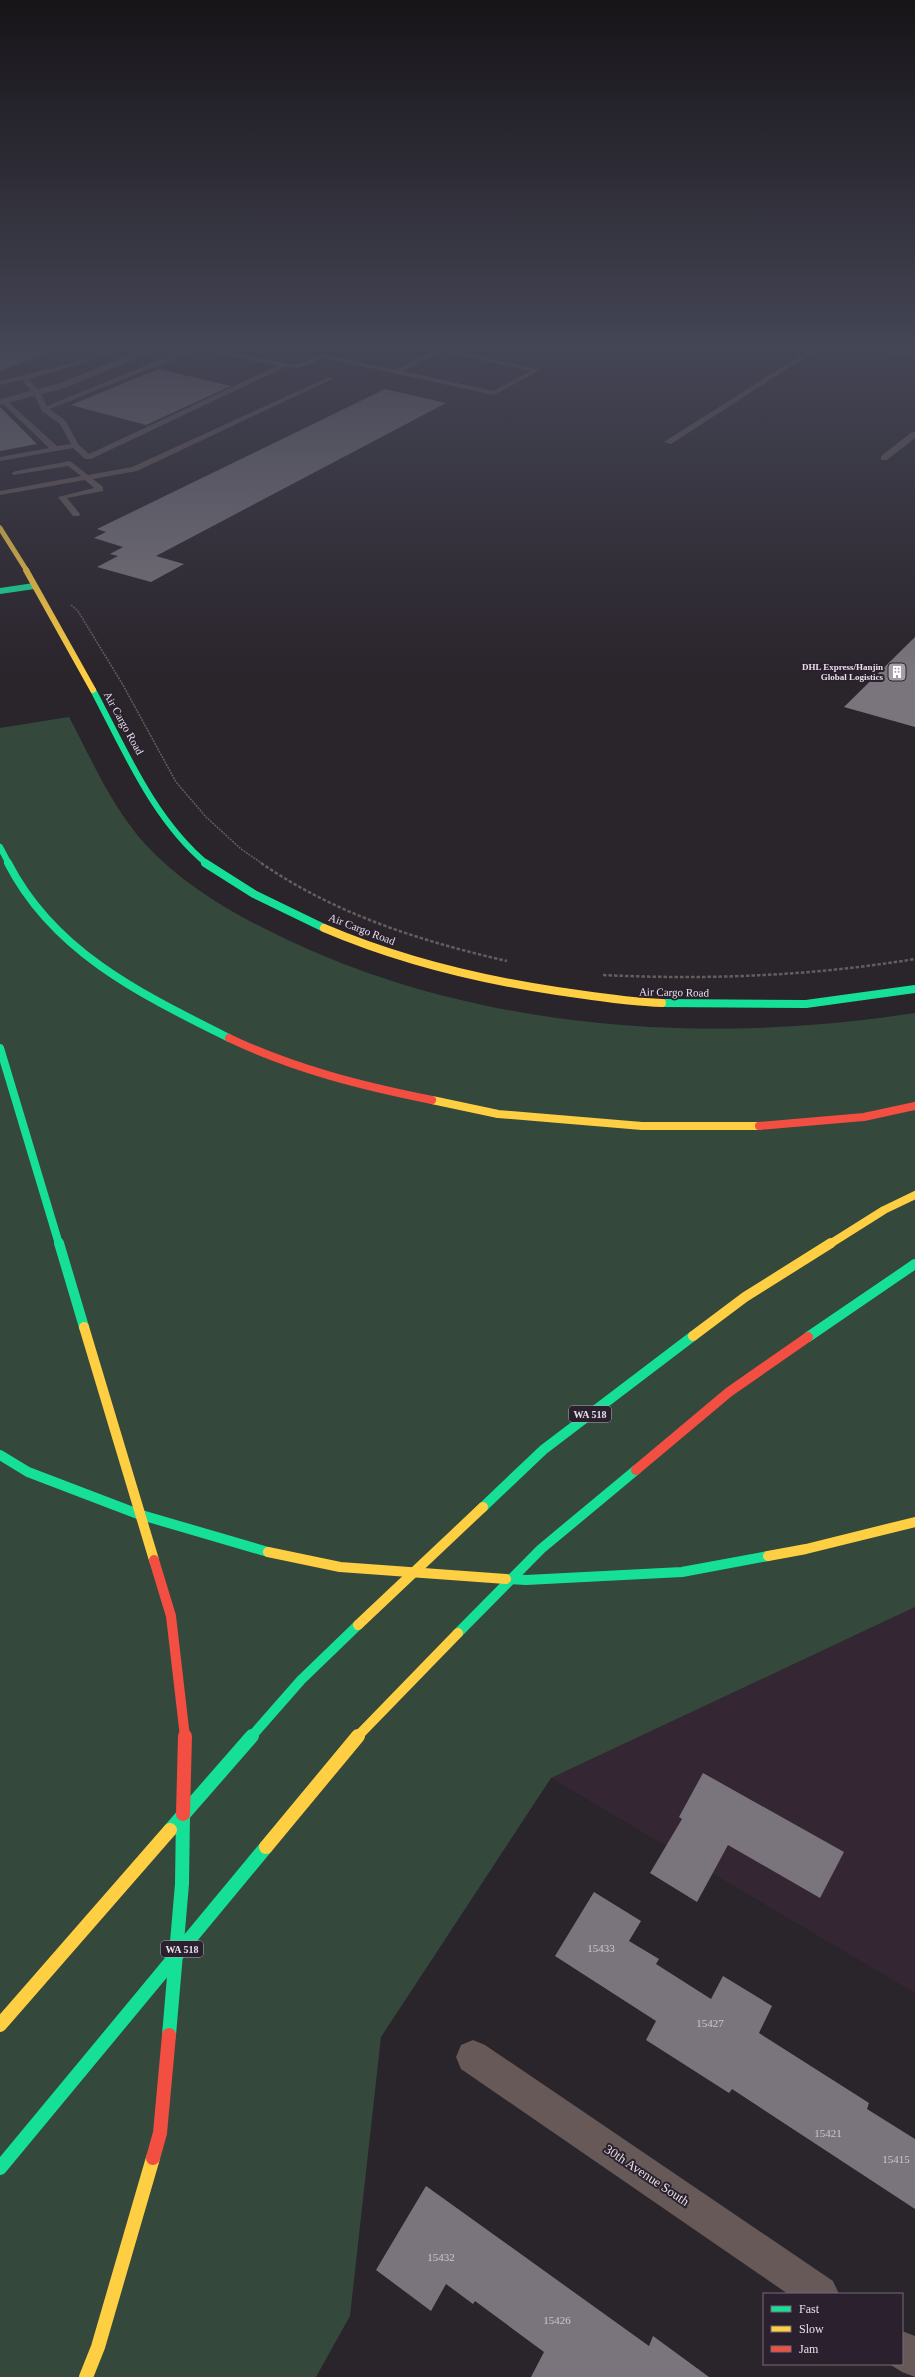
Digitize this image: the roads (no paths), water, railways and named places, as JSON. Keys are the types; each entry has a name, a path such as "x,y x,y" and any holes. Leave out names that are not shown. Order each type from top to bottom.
{"main road":[{"name":"Air Cargo Road","path":"0,528 14,548 152,799 177,834 213,869 266,902 339,935 417,962 494,982 636,1003 806,1004 915,989"},
{"path":"0,591 34,586"},
{"path":"0,847 21,888 62,935 105,971 171,1009 255,1051 360,1085 498,1114 642,1126 759,1126 864,1117 915,1106"},
{"path":"0,1048 171,1616 185,1731 182,1884 160,2133 98,2347 86,2377"},
{"name":"WA 518","path":"0,2025 301,1680 543,1450 745,1297 884,1210 915,1195"},
{"name":"WA 518","path":"0,2168 364,1729 541,1549 729,1392 915,1264"},
{"path":"0,1455 28,1472 138,1514 247,1547 340,1567 526,1580 682,1572 806,1549 915,1522"}],"street":[{"name":"30th Avenue South","path":"473,2057 819,2293"},
{"path":"903,2351 915,2359"}],"lane":[{"path":"3,459 19,456"},
{"path":"0,493 134,469 162,456"},
{"path":"16,473 70,463 100,489 62,497 76,514"}],"place":[{"name":"DHL Express/Hanjin Global Logistics","path":"897,672"}]}
